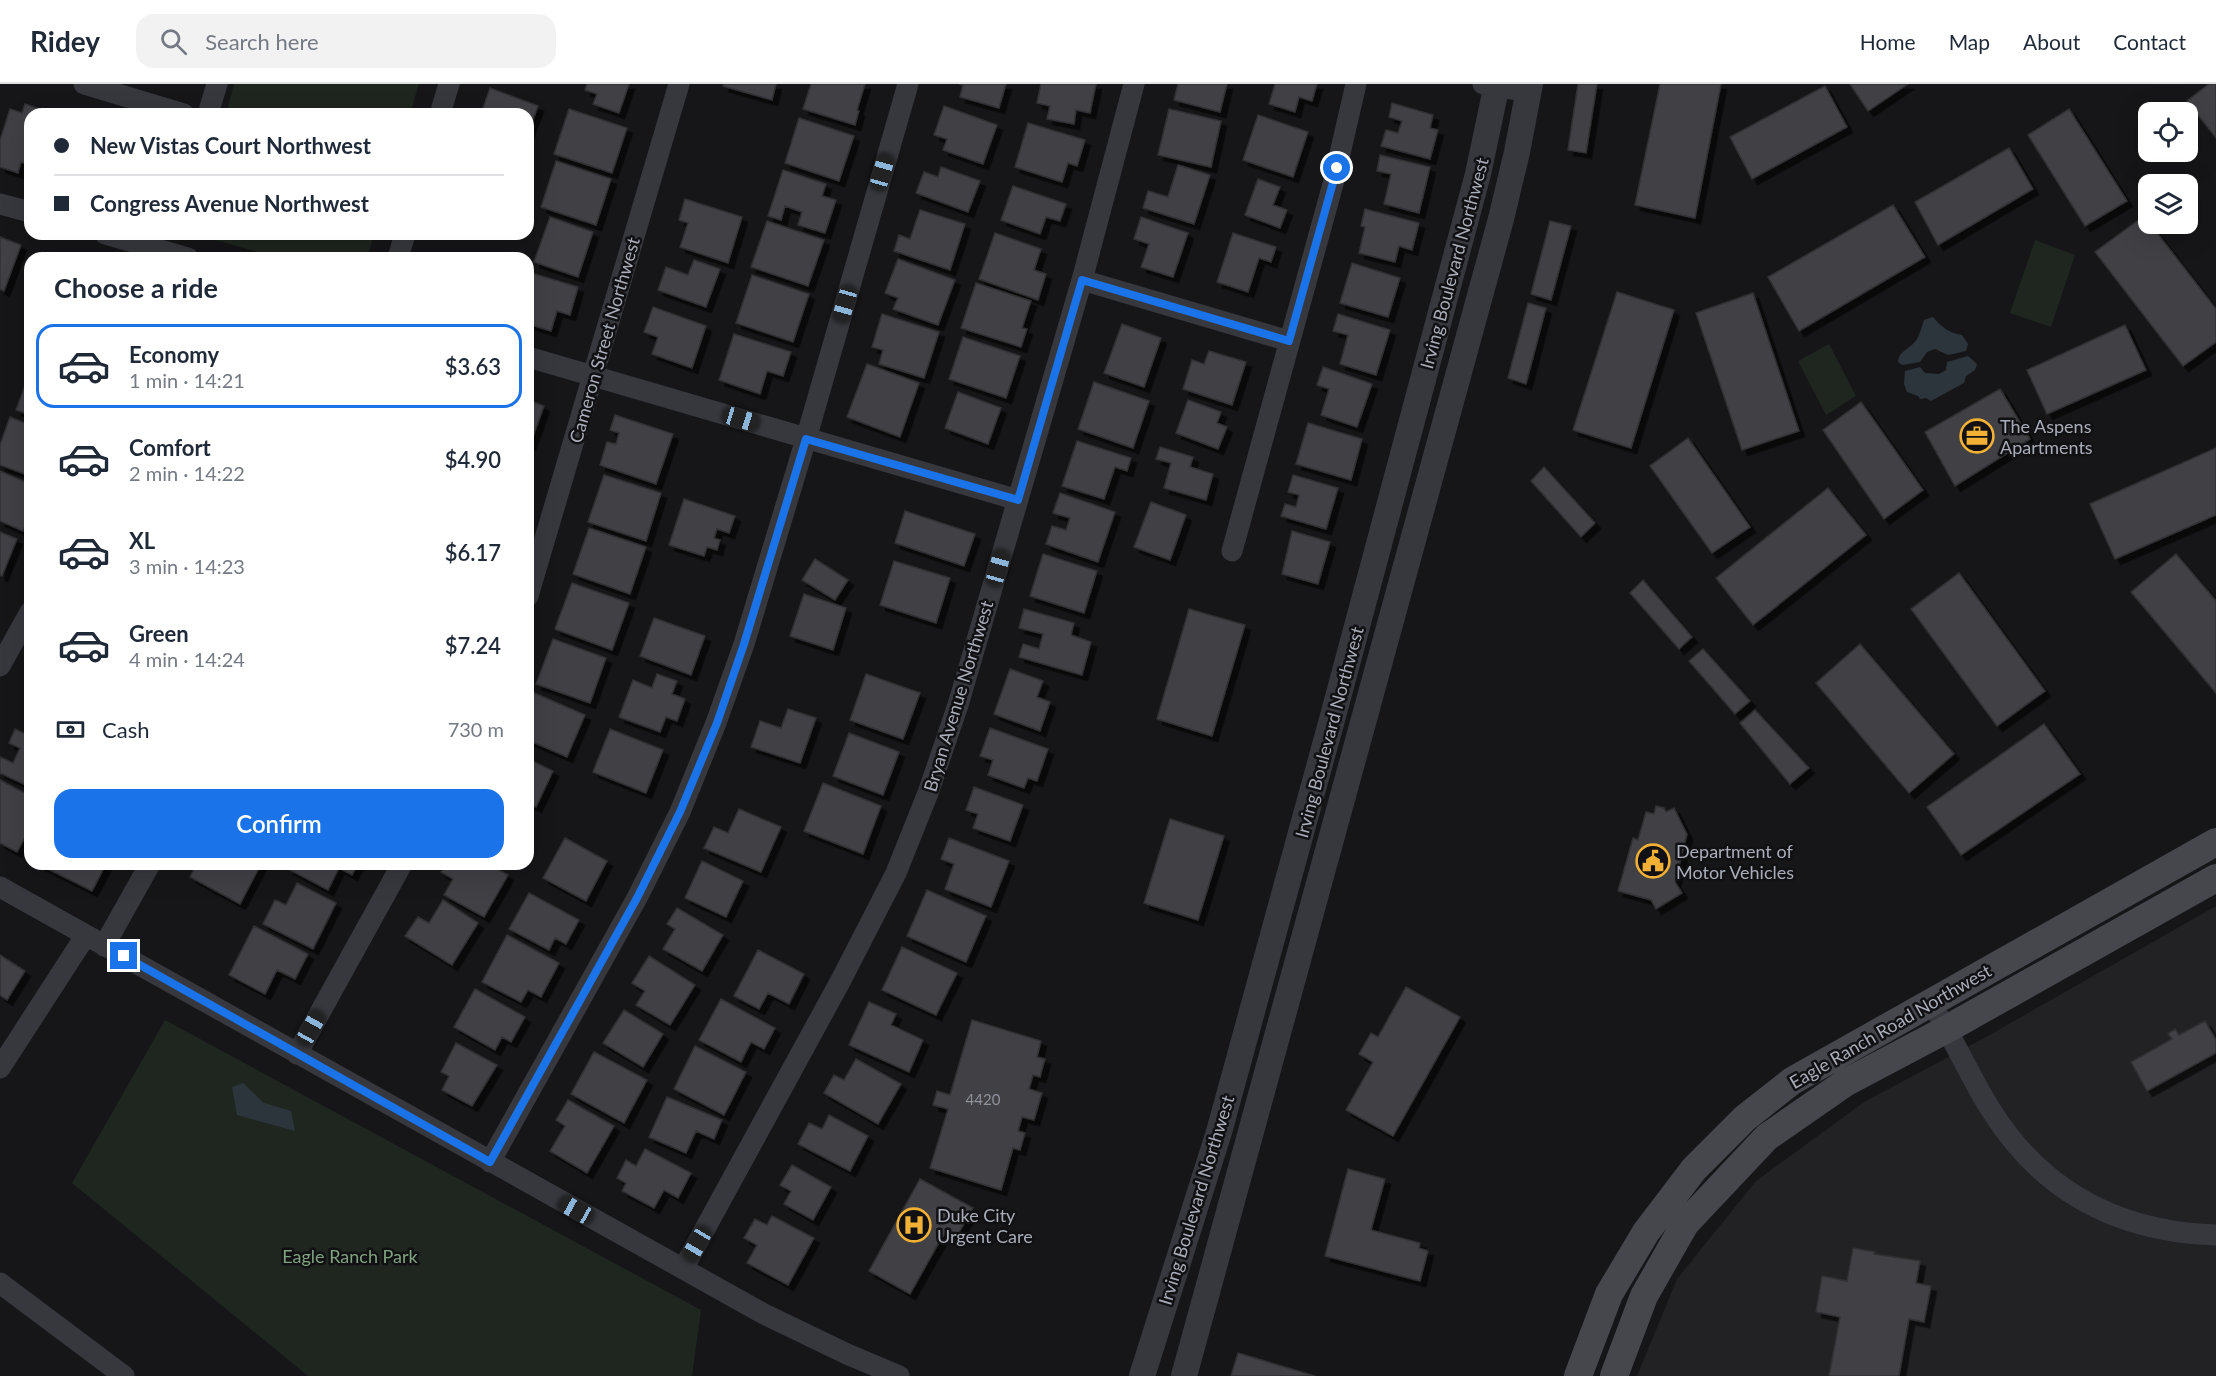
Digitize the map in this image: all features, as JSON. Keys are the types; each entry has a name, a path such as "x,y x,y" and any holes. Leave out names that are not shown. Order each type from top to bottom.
{"main road":[{"name":"Eagle Ranch Road Northwest","path":"1578,1376 1609,1294 1646,1232 1694,1168 1745,1118 1792,1081 2216,842"},
{"name":"Eagle Ranch Road Northwest","path":"1614,1376 1644,1296 1685,1224 1767,1137 1845,1083 1947,1029 2216,878"}],"street":[{"path":"84,84 164,108"},
{"path":"210,108 217,84"},
{"path":"442,108 449,84"},
{"name":"Cameron Street Northwest","path":"534,576 679,84"},
{"path":"490,1162 637,898 680,812 717,723 744,644 806,439 908,84"},
{"name":"Bryan Avenue Northwest","path":"683,1269 841,980 896,873 928,793 954,716 1082,280 1134,84"},
{"path":"1232,551 1333,184 1356,84"},
{"path":"1492,85 1529,88"},
{"name":"Irving Boulevard Northwest","path":"1142,1376 1219,1132 1324,750 1478,174 1492,85"},
{"name":"Irving Boulevard Northwest","path":"1184,1376 1498,230 1515,163 1529,88"},
{"path":"0,204 24,210"},
{"path":"132,240 167,248"},
{"path":"1082,280 1289,341"},
{"path":"534,359 1018,500"},
{"path":"0,666 24,623"},
{"path":"2,1060 95,940 146,870"},
{"path":"297,1054 399,870"},
{"path":"0,887 683,1269 789,1326 899,1376"},
{"path":"1931,1002 2005,1131 2020,1150 2057,1184 2102,1211 2126,1221 2177,1232 2216,1235"},
{"path":"0,1283 124,1376"}],"shaded area":[{"path":"1933,317 1946,329 1962,335 1968,344 1966,351 1948,355 1935,349 1927,352 1920,362 1902,365 1898,362 1899,358 1917,339 1924,320"},
{"path":"1968,356 1977,364 1975,370 1966,376 1964,383 1931,401 1926,398 1920,399 1907,392 1904,384 1905,371 1920,367 1925,373 1939,374 1946,370 1947,362"},
{"path":"2216,906 2216,1376 1637,1376 1677,1279 1756,1181 1864,1102 1986,1037"},
{"path":"243,1083 264,1103 291,1111 295,1131 237,1115 232,1087"}],"green space":[{"path":"234,84 419,84 412,108 228,108"},
{"path":"215,240 372,240 369,252 258,252"},
{"path":"2035,240 2075,255 2051,327 2010,313"},
{"path":"1829,344 1856,396 1826,415 1798,361"},
{"name":"Eagle Ranch Park","path":"165,1020 701,1310 692,1376 308,1376 72,1183"}],"building":[{"path":"587,84 629,84 619,113 593,104 597,94 585,90"},
{"path":"724,84 776,84 772,100 723,86"},
{"path":"811,84 865,84 855,125 803,109"},
{"path":"959,84 1006,84 999,108 960,97 963,85"},
{"path":"1041,84 1096,84 1090,113 1076,110 1074,124 1047,119 1050,106 1037,103"},
{"path":"1178,84 1227,84 1220,112 1174,100"},
{"path":"1275,84 1317,84 1312,101 1299,97 1295,112 1269,104"},
{"path":"1578,84 1597,84 1586,153 1568,150"},
{"path":"1660,84 1721,84 1695,218 1635,205"},
{"path":"1850,84 1908,84 1868,111"},
{"path":"2209,84 2216,84 2216,138 2198,115 2198,102 2187,101"},
{"path":"1825,86 1847,127 1752,179 1730,137"},
{"path":"490,88 538,106 534,117 534,108 483,108"},
{"path":"1392,103 1433,115 1430,128 1438,130 1430,159 1381,146 1386,130 1398,133 1402,121 1389,117"},
{"path":"25,104 37,108 24,108 24,163 21,162 18,173 0,167 0,140 10,109 22,113"},
{"path":"944,106 997,125 983,164 943,150 947,139 934,135"},
{"path":"569,109 627,128 612,173 554,154"},
{"path":"1169,109 1221,121 1211,167 1158,155"},
{"path":"2069,109 2127,201 2085,226 2028,135"},
{"path":"1258,115 1308,132 1293,177 1243,160"},
{"path":"799,118 854,136 839,181 785,163"},
{"path":"1028,123 1085,140 1077,166 1068,163 1062,182 1015,167"},
{"path":"2009,148 2033,189 1938,245 1915,202"},
{"path":"1380,155 1430,167 1419,213 1384,204 1391,174 1377,171"},
{"path":"556,161 611,179 596,225 541,207"},
{"path":"1178,165 1210,175 1194,224 1143,208 1148,191 1168,197"},
{"path":"941,167 980,181 968,212 916,193 924,172 938,177"},
{"path":"783,170 826,184 822,196 836,200 825,233 798,225 802,212 785,206 781,220 768,216"},
{"path":"1258,179 1280,187 1273,205 1287,210 1280,228 1245,215"},
{"path":"1013,186 1066,204 1060,221 1046,217 1040,234 1001,220"},
{"path":"685,199 742,217 728,263 680,247 688,223 679,220"},
{"path":"1893,205 1925,257 1799,331 1768,277"},
{"path":"1365,209 1419,223 1412,250 1399,246 1395,262 1359,253 1365,227 1361,226"},
{"path":"920,210 965,224 950,270 894,251 899,235 910,239"},
{"path":"550,217 593,232 578,277 534,262"},
{"path":"1141,217 1188,233 1173,277 1141,267 1149,244 1134,239"},
{"path":"2138,220 2138,234 2158,234 2216,309 2216,342 2183,366 2095,252"},
{"path":"767,221 824,240 808,286 751,267"},
{"path":"1550,221 1571,226 1551,300 1531,294"},
{"path":"995,233 1041,249 1034,270 1046,274 1038,300 979,279"},
{"path":"1233,233 1276,247 1271,262 1259,258 1248,292 1217,282"},
{"path":"0,237 21,245 4,291 0,289"},
{"path":"898,259 955,280 938,325 893,309 898,298 885,293"},
{"path":"694,260 720,269 706,307 658,290 666,267 688,275"},
{"path":"1352,263 1400,278 1388,317 1340,303"},
{"path":"534,274 578,287 570,315 557,311 551,331 534,326"},
{"path":"752,275 809,294 793,342 736,323"},
{"path":"976,283 1031,301 1022,328 1027,329 1021,347 961,328"},
{"path":"1617,292 1674,310 1631,448 1573,430"},
{"path":"1753,293 1799,431 1742,450 1696,313"},
{"path":"1528,303 1546,308 1526,384 1508,378"},
{"path":"653,307 706,326 692,368 652,354 658,337 644,332"},
{"path":"882,314 939,332 924,378 879,364 883,350 872,347"},
{"path":"1338,314 1390,330 1376,375 1340,364 1348,335 1333,331"},
{"path":"1122,324 1161,338 1144,387 1104,373"},
{"path":"2125,325 2146,370 2047,414 2027,370"},
{"path":"734,334 791,352 783,376 767,371 760,394 719,380"},
{"path":"963,337 1020,356 1006,398 949,379"},
{"path":"1209,351 1246,362 1232,405 1183,389 1192,360 1204,364"},
{"path":"867,364 919,383 900,437 847,417"},
{"path":"1323,367 1372,384 1357,427 1321,415 1329,389 1317,385"},
{"path":"1094,382 1149,401 1133,448 1078,429"},
{"path":"24,388 24,413 16,410"},
{"name":"The Aspens Apartments","path":"2000,389 2030,439 1955,486 1925,432"},
{"path":"958,392 1001,408 988,444 945,428"},
{"path":"1188,400 1221,412 1217,423 1227,427 1218,449 1176,433"},
{"path":"534,402 544,406 534,434"},
{"path":"1861,402 1923,490 1884,519 1823,430"},
{"path":"615,415 673,434 656,484 600,465 607,442 616,444 619,433 610,430"},
{"path":"10,417 24,423 24,474 0,465 0,445"},
{"path":"1308,423 1362,439 1351,480 1296,464"},
{"path":"1688,438 1750,527 1712,553 1650,466"},
{"path":"1077,441 1131,458 1127,471 1115,467 1104,499 1062,486"},
{"path":"1160,447 1193,457 1190,467 1213,474 1206,500 1164,488 1171,463 1156,459"},
{"path":"2216,448 2216,515 2115,559 2090,504"},
{"path":"1544,467 1595,523 1581,537 1531,481"},
{"path":"0,471 24,481 24,529 23,531 0,521"},
{"path":"604,475 661,493 646,541 588,522"},
{"path":"1293,475 1338,488 1326,529 1281,516 1285,504 1296,507 1299,495 1288,492"},
{"path":"1828,488 1866,535 1753,625 1716,578"},
{"path":"1060,493 1115,512 1098,562 1046,544 1052,526 1066,530 1070,518 1053,513"},
{"path":"684,499 735,516 729,533 717,529 714,538 720,540 717,550 707,547 704,556 669,545"},
{"path":"1151,502 1186,515 1170,560 1134,547"},
{"path":"905,511 975,534 964,566 895,543"},
{"path":"589,528 646,547 630,594 573,574"},
{"path":"1292,531 1330,542 1318,584 1282,574"},
{"path":"0,532 17,539 2,576 0,575"},
{"path":"1043,554 1097,571 1084,613 1030,596"},
{"path":"2176,554 2216,601 2216,693 2131,592"},
{"path":"815,559 848,580 835,600 802,580"},
{"path":"894,561 950,578 936,623 880,605"},
{"path":"1959,573 2045,691 1997,726 1911,609"},
{"path":"1643,580 1692,637 1679,649 1630,593"},
{"path":"572,583 629,603 612,650 555,629"},
{"path":"804,594 846,608 833,650 790,636"},
{"path":"1024,609 1074,623 1071,635 1091,642 1082,675 1019,657 1023,644 1039,649 1043,634 1019,628"},
{"path":"1189,609 1245,625 1212,736 1157,719"},
{"path":"654,618 705,636 691,675 640,656"},
{"path":"553,639 606,658 590,703 536,684"},
{"path":"1860,644 1954,754 1909,793 1816,683"},
{"path":"1703,649 1750,701 1735,714 1689,661"},
{"path":"1010,669 1043,681 1037,697 1050,702 1040,731 994,714"},
{"path":"657,674 677,681 672,694 685,699 677,721 666,717 660,732 619,717 633,680 652,688"},
{"path":"866,674 920,693 903,739 850,720"},
{"path":"534,693 585,715 567,757 534,743"},
{"path":"788,709 816,718 800,763 751,747 760,721 781,728"},
{"path":"1755,710 1809,768 1790,784 1740,723"},
{"path":"2044,724 2080,774 1961,855 1927,807"},
{"path":"990,728 1048,749 1037,781 1028,778 1024,788 988,775 993,760 980,756"},
{"path":"15,729 24,733 24,784 0,773 0,757 13,763 20,748 9,743"},
{"path":"610,729 663,750 646,793 593,772"},
{"path":"849,733 899,752 883,795 833,776"},
{"path":"534,762 553,771 536,807 534,806"},
{"path":"0,780 24,793 24,839 17,852 0,843"},
{"path":"823,783 881,806 863,854 804,831"},
{"path":"974,787 1023,805 1010,841 973,828 978,814 966,810"},
{"name":"Department of Motor Vehicles","path":"1656,806 1664,808 1666,812 1674,808 1687,834 1675,882 1682,893 1656,909 1651,900 1618,891 1633,838 1638,840 1646,812 1654,814"},
{"path":"739,809 781,827 761,872 704,848 714,827 728,833"},
{"path":"1170,819 1224,836 1198,920 1144,903"},
{"path":"565,838 607,861 586,901 543,878"},
{"path":"949,838 1009,861 991,907 945,889 954,864 941,859"},
{"path":"702,861 743,881 726,917 685,898"},
{"path":"50,870 103,870 92,891"},
{"path":"194,870 258,870 240,904 190,877"},
{"path":"290,870 338,870 328,890"},
{"path":"343,870 355,870 352,875"},
{"path":"442,870 499,870 508,875 484,917 444,895 453,879 441,872"},
{"path":"297,883 336,903 313,949 263,924 275,900 286,905"},
{"path":"927,890 986,916 966,962 907,936"},
{"path":"529,893 579,920 566,944 555,938 549,950 509,929"},
{"path":"443,900 478,923 452,965 405,936 418,917 429,923"},
{"path":"677,908 723,935 702,971 663,949 675,929 667,924"},
{"path":"254,926 308,954 295,979 277,970 265,994 229,975"},
{"path":"507,935 559,963 541,997 528,990 521,1002 482,982"},
{"path":"902,947 957,973 936,1015 882,990"},
{"path":"758,950 804,974 789,1004 768,993 759,1009 734,996"},
{"path":"0,955 25,971 7,1000 0,995"},
{"path":"649,956 695,985 670,1025 636,1005 645,991 632,983"},
{"path":"1406,987 1460,1017 1393,1136 1346,1110 1373,1062 1359,1054 1371,1033 1378,1037"},
{"path":"475,989 525,1017 511,1042 502,1037 495,1050 454,1027"},
{"path":"721,999 775,1028 764,1049 751,1042 741,1062 699,1040"},
{"path":"869,1002 896,1014 891,1025 923,1040 909,1072 849,1045"},
{"path":"624,1010 663,1034 643,1067 603,1043"},
{"path":"972,1020 1041,1041 1037,1057 1045,1059 1040,1077 1033,1075 1029,1089 1042,1093 1034,1120 1022,1117 1018,1131 1025,1133 1020,1150 1013,1148 1001,1190 930,1168 948,1109 933,1105 937,1091 950,1095"},
{"path":"2205,1021 2216,1040 2216,1053 2147,1091 2131,1062 2172,1039 2168,1034 2175,1029 2179,1035"},
{"path":"456,1043 497,1065 472,1106 442,1090 449,1076 441,1072"},
{"path":"695,1046 746,1072 724,1115 674,1089"},
{"path":"594,1052 647,1080 624,1123 571,1094"},
{"path":"856,1059 901,1084 878,1124 824,1093 834,1075 844,1080"},
{"path":"667,1097 722,1120 714,1139 696,1131 686,1153 649,1137"},
{"path":"568,1100 614,1126 587,1173 550,1151 565,1126 556,1120"},
{"path":"829,1115 868,1136 850,1171 798,1144 809,1123 822,1129"},
{"path":"645,1149 691,1173 678,1198 664,1190 654,1208 622,1191 626,1183 617,1178 626,1160 636,1166"},
{"path":"792,1165 831,1187 813,1220 784,1204 791,1191 780,1185"},
{"path":"1348,1169 1385,1179 1371,1230 1420,1243 1419,1248 1428,1251 1420,1281 1325,1256"},
{"path":"920,1179 973,1208 957,1236 948,1230 941,1239 910,1294 869,1271"},
{"path":"772,1216 814,1238 788,1285 747,1263 757,1245 744,1238 755,1219 767,1225"},
{"path":"1853,1248 1875,1252 1874,1254 1920,1261 1916,1283 1931,1286 1924,1322 1909,1319 1899,1376 1829,1376 1840,1317 1816,1312 1822,1276 1847,1281"},
{"path":"1238,1353 1315,1376 1231,1376"}],"place":[{"name":"The Aspens Apartments","path":"1977,436"},
{"name":"Department of Motor Vehicles","path":"1653,861"},
{"name":"Duke City Urgent Care","path":"914,1225"}],"route":[{"path":"124,956 490,1162 637,898 680,812 717,723 744,644 806,439 1018,500 1082,280 1289,341 1337,168"}]}
